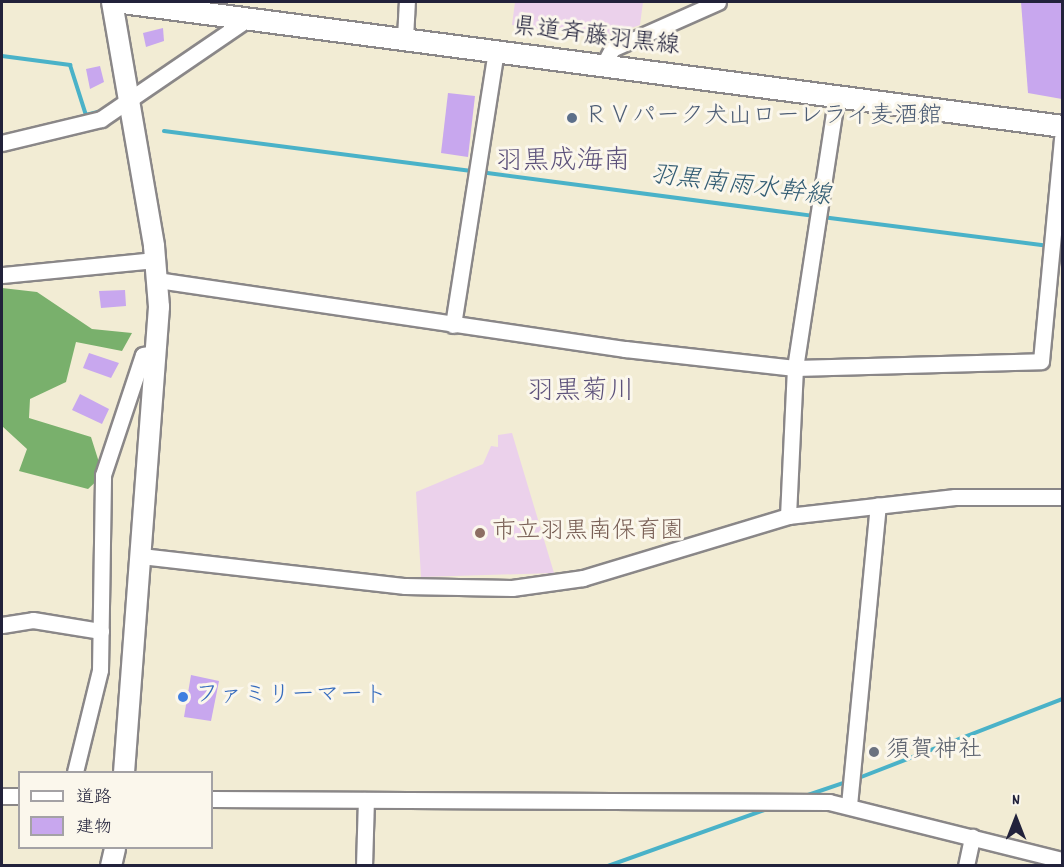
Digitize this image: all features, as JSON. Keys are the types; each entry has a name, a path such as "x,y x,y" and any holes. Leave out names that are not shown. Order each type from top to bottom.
{"main road":[{"name":"県道斉藤羽黒線","path":"122,2 1062,126"}],"street":[{"path":"112,2 157,280 156,353 124,771"},
{"path":"405,38 407,2"},
{"path":"604,64 612,49 718,2"},
{"path":"2,143 87,125 129,100 249,18"},
{"path":"453,325 495,50"},
{"path":"788,516 795,368 814,215 837,95"},
{"path":"157,280 453,325 795,368 1041,361 1048,247 1062,138"},
{"path":"2,275 155,260"},
{"path":"75,771 100,670 104,467 143,355 156,353"},
{"path":"141,556 405,586 512,588 583,578 788,516 955,496 1062,498"},
{"path":"849,805 878,505"},
{"path":"2,625 33,620 101,631"},
{"path":"2,796 18,796"},
{"path":"213,800 849,805 1062,860"},
{"path":"364,866 366,800"},
{"path":"966,866 972,837"},
{"path":"111,866 115,849"}],"shaded area":[{"path":"515,2 643,2 640,25 602,38 512,25"},
{"name":"市立羽黒南保育園","path":"512,433 554,573 421,577 416,492 483,464 491,446 498,447 498,435"}],"green space":[{"path":"2,288 37,292 92,329 132,333 122,351 76,342 66,382 30,399 29,418 91,437 103,475 88,489 19,471 27,449 2,426"}],"building":[{"path":"1021,2 1062,2 1062,99 1028,93"},
{"path":"163,28 164,41 146,47 143,33"},
{"path":"100,66 104,82 90,89 86,69"},
{"path":"448,93 475,96 468,157 441,153"},
{"path":"125,290 126,306 101,308 99,291"},
{"path":"89,353 119,363 111,378 83,368"},
{"path":"80,394 109,409 102,424 72,410"},
{"path":"191,675 219,681 211,721 184,717"}],"waterway":[{"name":"羽黒南雨水幹線","path":"2,56 70,65 86,115 101,111"},
{"name":"羽黒南雨水幹線","path":"164,131 473,171"},
{"name":"羽黒南雨水幹線","path":"480,172 815,216"},
{"name":"羽黒南雨水幹線","path":"822,217 1047,246"},
{"path":"856,779 1062,699"},
{"path":"805,796 846,782"},
{"path":"608,866 770,808"}],"place":[{"name":"ＲＶパーク犬山ローレライ麦酒館","path":"572,118"},
{"name":"市立羽黒南保育園","path":"480,533"},
{"name":"ファミリーマート","path":"183,697"},
{"name":"須賀神社","path":"874,752"}],"district":[{"name":"羽黒成海南","path":"563,163"},
{"name":"羽黒菊川","path":"581,393"}]}
